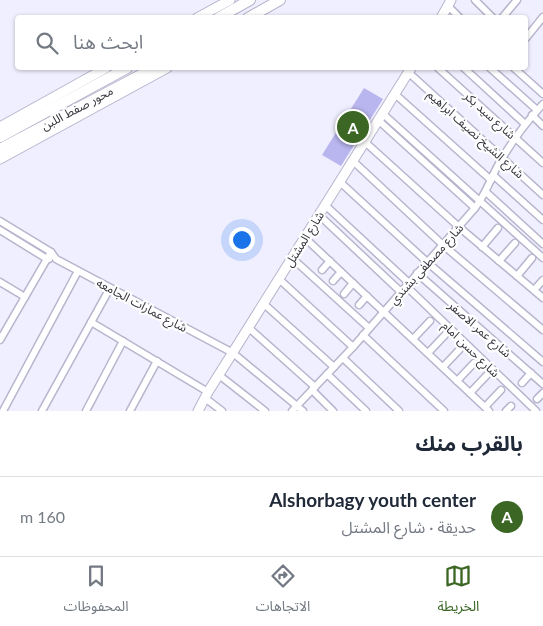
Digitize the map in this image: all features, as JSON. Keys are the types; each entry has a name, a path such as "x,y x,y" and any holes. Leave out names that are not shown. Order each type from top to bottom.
{"main road":[{"path":"223,15 250,0"},
{"path":"253,15 274,2 289,0"},
{"name":"محور صفط اللبن","path":"0,136 123,70"},
{"name":"محور صفط اللبن","path":"0,149 150,70"}],"street":[{"path":"202,15 230,0"},
{"path":"475,0 490,15"},
{"path":"249,15 274,2"},
{"path":"504,15 512,2"},
{"path":"443,15 449,3 458,15"},
{"path":"528,36 543,18"},
{"path":"0,127 102,70"},
{"path":"0,159 163,70"},
{"name":"شارع المشتل","path":"198,411 231,352 249,328 410,70"},
{"name":"شارع الشيخ نصيف ابراهيم","path":"410,70 543,195"},
{"name":"شارع سيد بكر","path":"440,70 543,163"},
{"path":"466,70 525,124"},
{"path":"492,70 535,113 543,126"},
{"path":"516,70 543,94"},
{"path":"395,94 543,220"},
{"name":"شارع مصطفى بشندي","path":"292,411 353,347 475,208 486,192 502,158 515,138 543,104"},
{"path":"380,117 480,201 543,258"},
{"path":"380,117 475,208"},
{"path":"365,142 459,227 543,298"},
{"path":"353,161 443,245 543,330"},
{"path":"340,182 427,262 543,362"},
{"path":"486,192 543,244"},
{"path":"325,205 405,287"},
{"path":"319,215 405,287"},
{"name":"شارع عمارات الجامعه","path":"0,221 51,252 56,259 231,352 303,411"},
{"path":"482,247 498,228"},
{"path":"0,230 46,259"},
{"path":"305,238 487,409 501,390"},
{"path":"499,261 515,242"},
{"path":"0,340 51,252"},
{"path":"292,258 369,328"},
{"path":"517,276 532,258"},
{"name":"شارع عمارات الجامعه","path":"46,259 56,259"},
{"path":"322,270 330,261"},
{"path":"3,411 78,271"},
{"path":"333,281 341,272"},
{"name":"شارع عمر الاصفر","path":"418,273 543,384"},
{"path":"279,279 353,347"},
{"path":"534,290 543,280"},
{"path":"0,282 25,297"},
{"path":"344,294 354,283"},
{"name":"شارع حسن امام","path":"405,287 536,411"},
{"path":"42,411 110,288"},
{"path":"359,305 367,296"},
{"path":"264,304 334,367"},
{"path":"413,339 430,321"},
{"path":"91,322 157,361 207,395 222,411"},
{"path":"249,328 313,389 333,411"},
{"path":"363,334 444,411"},
{"path":"428,353 445,335"},
{"path":"86,411 123,341"},
{"path":"443,368 460,349"},
{"path":"342,358 399,411"},
{"path":"130,411 157,361"},
{"path":"457,381 474,362"},
{"path":"327,374 366,411"},
{"path":"522,383 531,374"},
{"path":"219,375 265,411"},
{"path":"470,393 487,375"},
{"path":"538,399 543,393"}],"shaded area":[{"path":"364,88 383,99 341,166 322,155"}],"place":[{"name":"Alshorbagy youth center","path":"353,127"}]}
